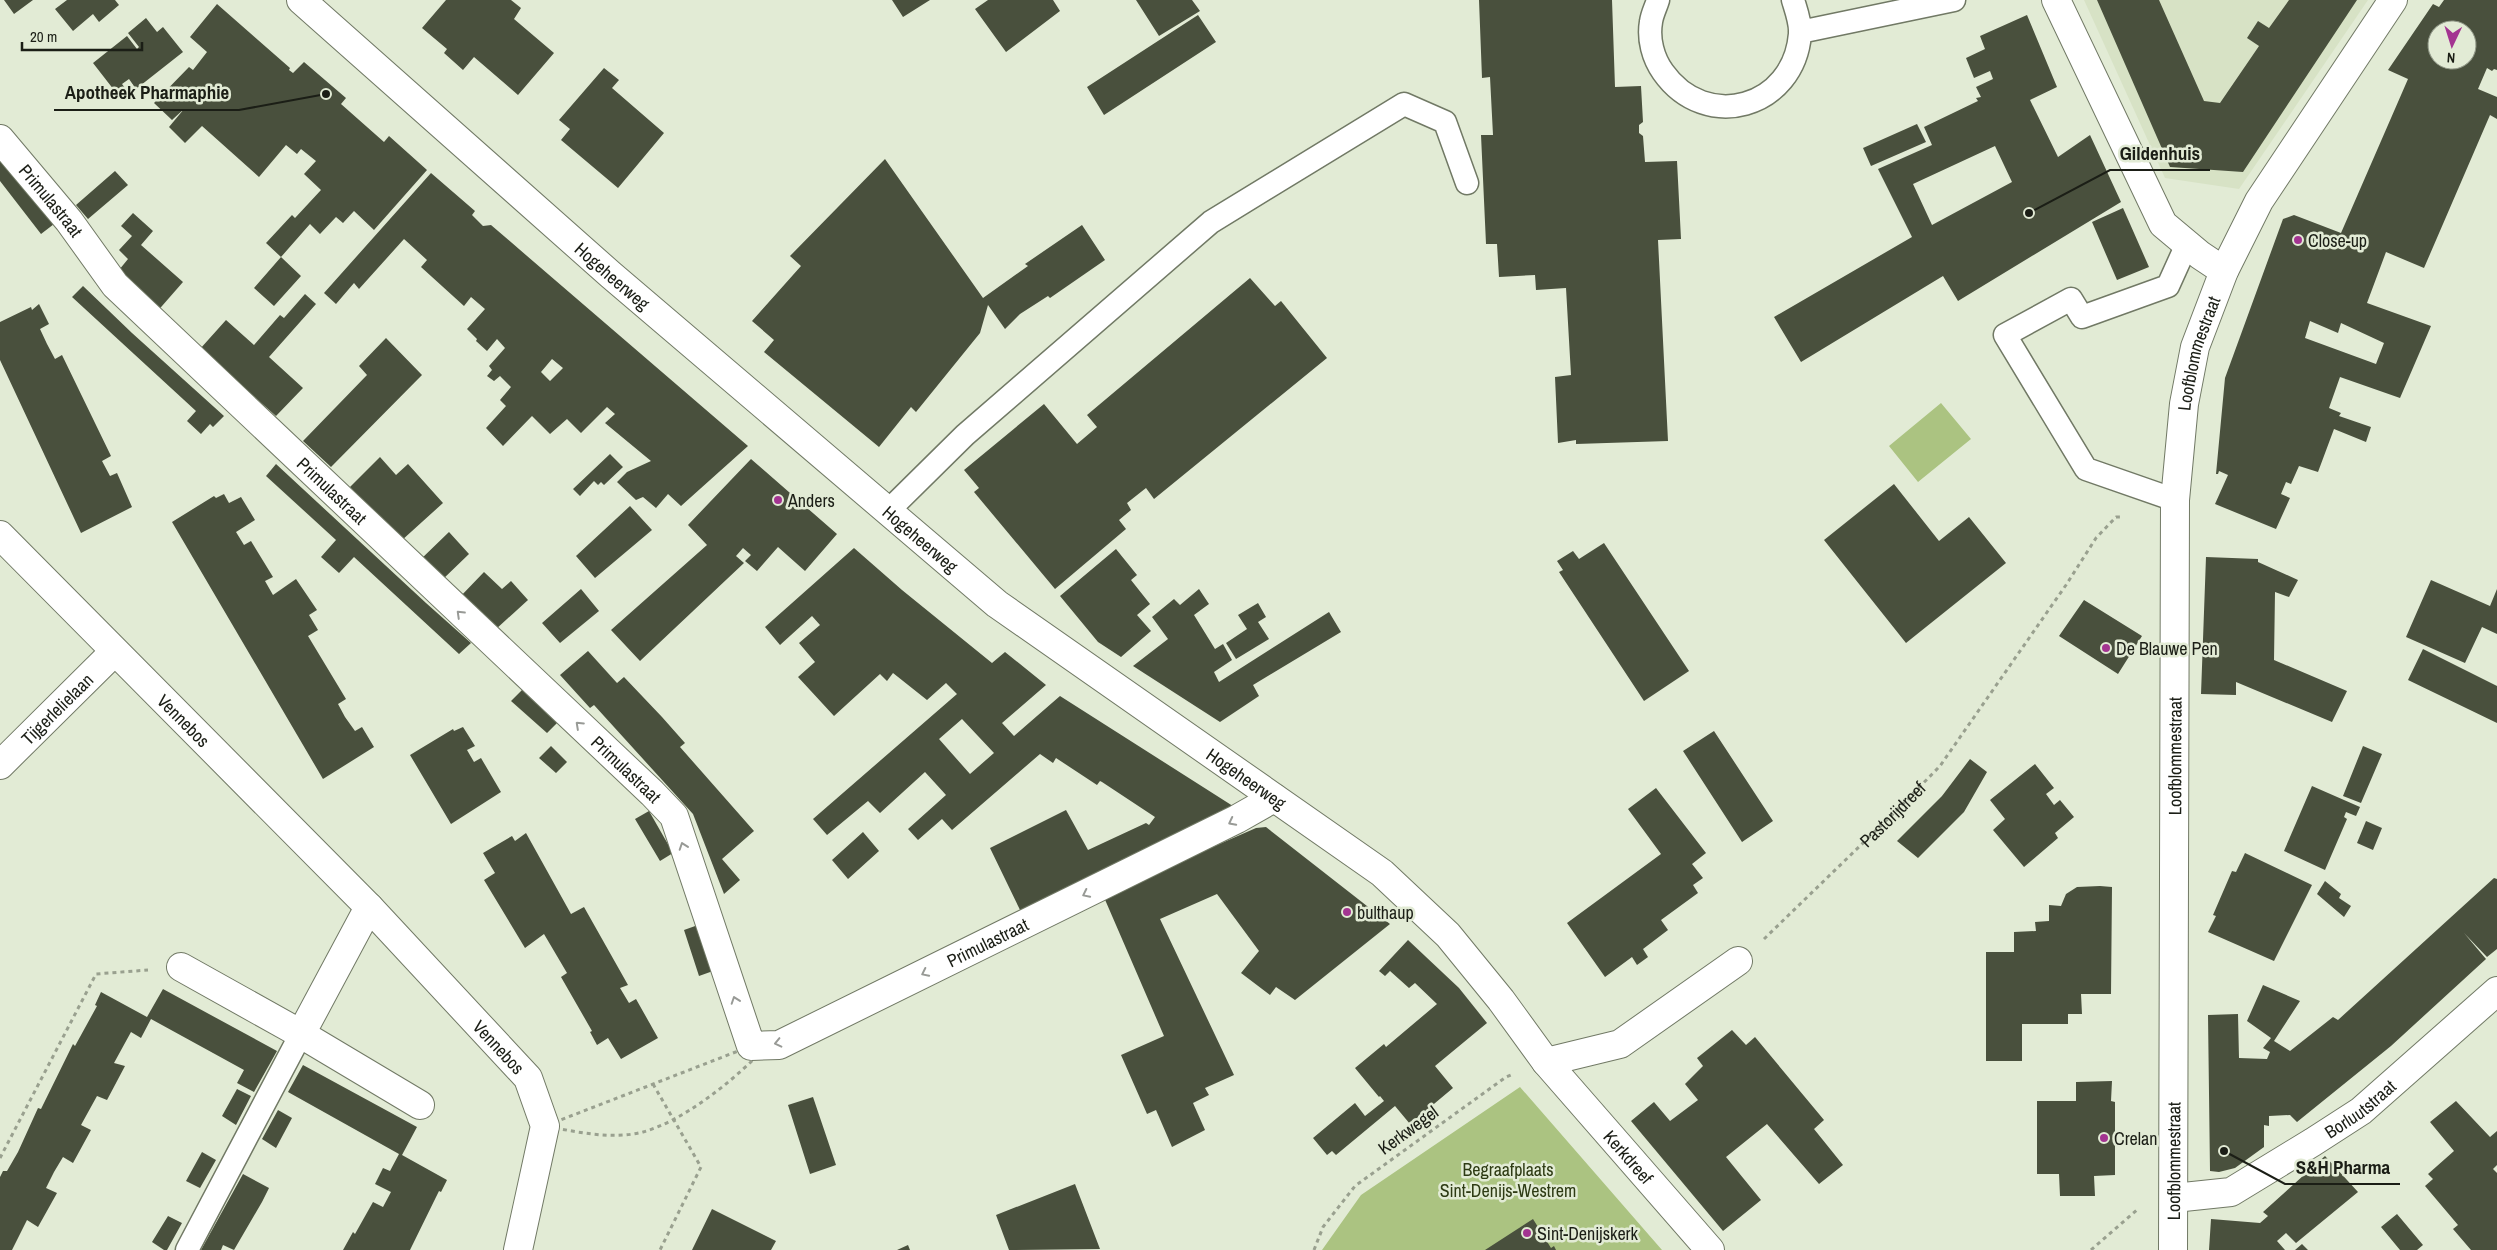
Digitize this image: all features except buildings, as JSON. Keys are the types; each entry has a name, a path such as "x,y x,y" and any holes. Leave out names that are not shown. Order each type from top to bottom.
{"street":[{"name":"Hogeheerweg","path":"301,0 603,268 997,604 1382,873 1448,935 1501,1000 1546,1062"},
{"path":"2056,0 2164,224 2186,244 2224,270"},
{"name":"Loofblommestraat","path":"2173,1250 2175,510 2184,404 2195,347 2224,270 2260,201 2393,0"},
{"name":"Primulastraat","path":"0,138 69,221 115,285 652,793 674,816 751,1046 779,1045 1237,819 1274,798"},
{"name":"Vennebos","path":"0,535 369,907 528,1078 545,1126"},
{"name":"Tijgerlelielaan","path":"0,765 114,652"},
{"path":"301,1034 369,907"},
{"path":"1546,1062 1620,1044 1738,961"},
{"path":"181,967 301,1034 420,1105"},
{"name":"Borluutstraat","path":"2174,1198 2231,1192 2313,1142 2361,1111 2497,991"},
{"name":"Kerkdreef","path":"1546,1062 1710,1250"},
{"path":"518,1250 545,1126"}],"lane":[{"path":"1658,0 1651,21 1650,37 1657,63 1674,87 1693,100 1726,107 1756,101 1780,84 1796,59 1800,32 1794,0"},
{"path":"1800,32 1954,0"},
{"path":"888,511 965,435 1211,222 1404,104 1445,122 1467,183"},
{"path":"2175,510 2086,469 2005,335 2071,299 2082,317 2168,286 2186,244"},
{"path":"187,1250 301,1034"}],"path":[{"name":"Pastorijdreef","path":"1738,961 1791,915 1940,766 2066,585 2096,538 2116,517 2175,510"},
{"path":"0,1158 96,974 181,967"},
{"path":"751,1046 754,1059 726,1087 673,1118 643,1132 596,1135 545,1126 653,1084 751,1046"},
{"name":"Kerkwegel","path":"1314,1250 1323,1227 1355,1186 1506,1077 1546,1062"},
{"path":"653,1084 700,1166 660,1250"},
{"path":"2091,1250 2138,1210 2174,1198"}],"shaded area":[{"path":"2084,0 2368,0 2239,189 2165,178"}],"green space":[{"path":"1941,403 1971,439 1918,482 1889,446"},
{"name":"Begraafplaats Sint-Denijs-Westrem","path":"1520,1087 1662,1250 1322,1250 1361,1195"}],"place":[{"name":"Apotheek Pharmaphie","path":"326,94"},
{"name":"Gildenhuis","path":"2029,213"},
{"name":"Close-up","path":"2298,240"},
{"name":"Anders","path":"778,500"},
{"name":"De Blauwe Pen","path":"2106,648"},
{"name":"bulthaup","path":"1347,912"},
{"name":"Crelan","path":"2104,1138"},
{"name":"S&H Pharma","path":"2224,1151"},
{"name":"Sint-Denijskerk","path":"1527,1233"}]}
